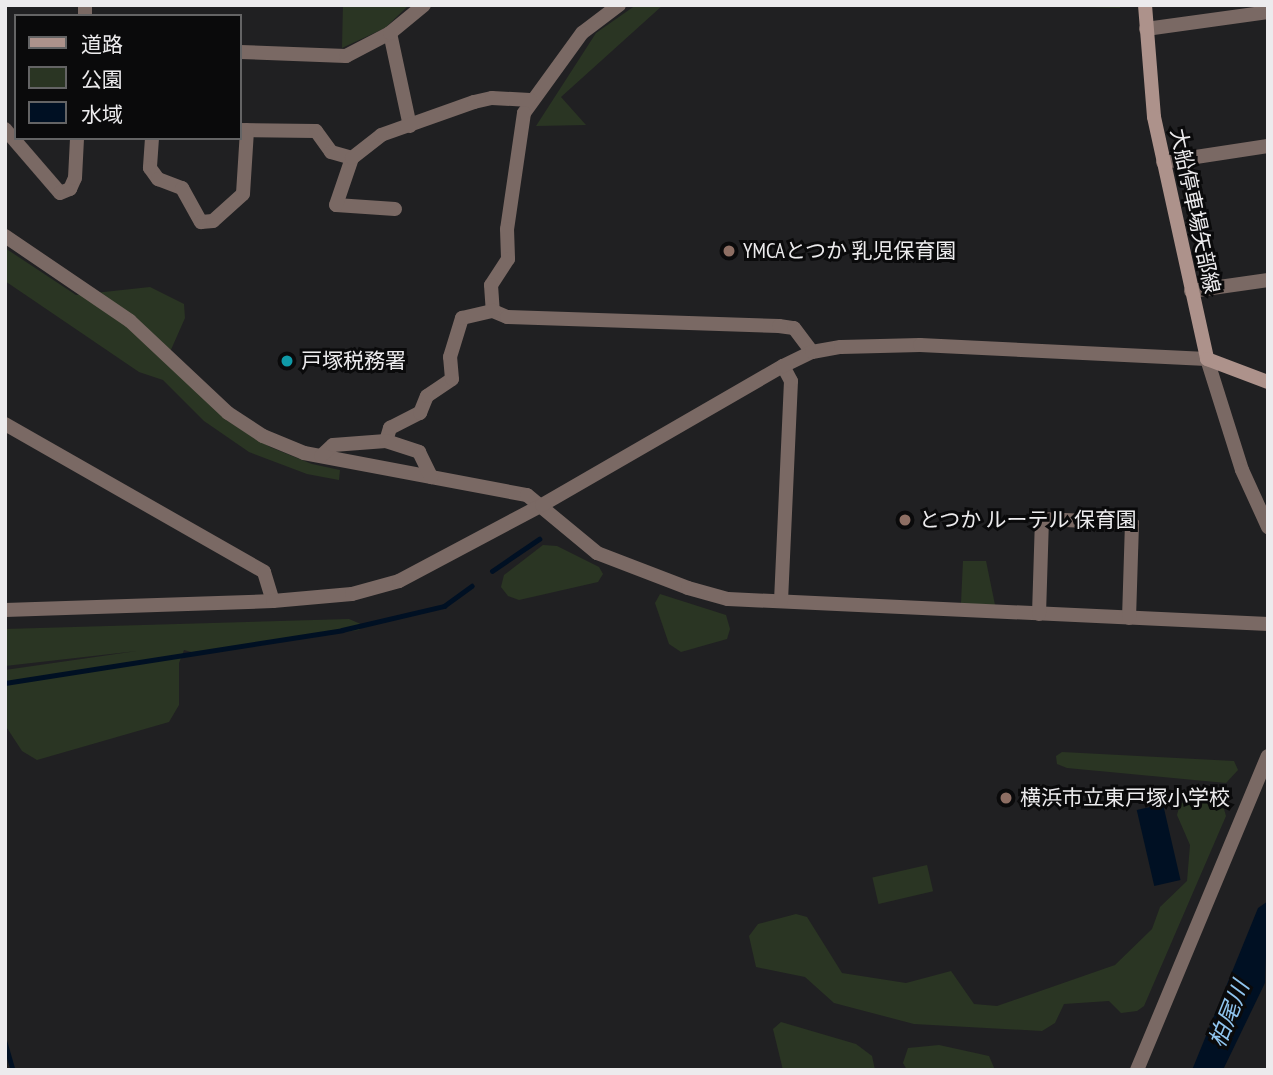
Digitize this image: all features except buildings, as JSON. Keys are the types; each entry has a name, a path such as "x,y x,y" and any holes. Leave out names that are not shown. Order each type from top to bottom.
{"main road":[{"name":"大船停車場矢部線","path":"1145,5 1163,162 1207,359"},
{"path":"1207,359 1268,382"}],"street":[{"path":"242,52 346,56 390,33 424,5"},
{"path":"494,311 491,285 508,259 518,138 530,100 582,33 619,5"},
{"path":"1146,29 1268,12"},
{"path":"390,33 410,126"},
{"path":"395,209 336,205 352,158 381,135 492,98 530,100"},
{"path":"152,140 150,168 158,179 182,188 201,222 213,221 243,194 244,130 316,131 331,152 352,158"},
{"path":"14,140 60,193 69,189 75,178 77,140"},
{"path":"1163,162 1268,146"},
{"path":"5,236 130,321 228,413 263,436 321,456 527,495 589,547 628,567 728,599 1268,624"},
{"path":"1191,291 1268,280"},
{"path":"386,441 390,428 420,413 427,396 452,379 450,356 462,318 494,311 507,317 779,326 794,328 812,352"},
{"path":"5,610 272,601 352,594 399,581 542,505 783,366 812,352 920,345 1207,359 1242,470 1268,527"},
{"path":"781,601 791,381 783,366"},
{"path":"5,424 264,572 272,601"},
{"path":"321,456 333,445 386,441 419,452 431,477"},
{"path":"1039,614 1042,519 1132,523 1129,618"},
{"path":"1138,1070 1268,756"}],"green space":[{"path":"343,5 409,5 385,28 342,48"},
{"path":"636,5 663,5 561,97 586,125 536,126 596,33"},
{"path":"1002,5 1120,5 1120,8"},
{"path":"5,248 76,295 150,287 184,304 185,318 166,361 226,420 270,447 312,464 340,470 339,480 307,474 249,452 204,421 163,380 139,372 5,281"},
{"path":"543,545 557,546 599,567 603,574 598,582 519,600 508,596 501,587 504,575"},
{"path":"963,561 986,561 995,605 961,604"},
{"path":"660,594 726,615 730,629 727,639 681,652 669,644 655,603"},
{"path":"349,619 363,625 359,630 195,653 184,650 179,663 179,705 169,722 37,760 22,751 5,725 5,670 137,651 5,666 5,629"},
{"path":"1062,752 1234,761 1238,770 1226,783 1067,768 1057,764 1056,756"},
{"path":"1197,798 1224,809 1226,816 1144,1006 1137,1011 1121,1013 1109,1001 1064,1004 1055,1023 1042,1031 914,1024 834,1003 805,977 756,967 749,936 758,924 796,914 807,917 842,973 906,983 951,971 974,1004 997,1006 1115,965 1152,929 1160,907 1187,881 1190,845 1177,815 1180,804"},
{"path":"927,865 933,891 879,904 872,878"},
{"path":"781,1022 856,1044 872,1056 875,1070 783,1070 773,1029"},
{"path":"939,1045 989,1056 995,1070 907,1070 903,1063 908,1048"}],"water":[{"path":"1163,804 1181,880 1154,886 1137,810"},
{"name":"柏尾川","path":"1268,901 1265,983 1223,1070 1192,1070 1258,908"}],"waterway":[{"path":"492,571 539,539"},
{"path":"5,683 342,630 444,606 472,586"},
{"path":"5,1042 13,1070"}],"place":[{"name":"YMCAとつか 乳児保育園","path":"729,251"},
{"name":"戸塚税務署","path":"287,361"},
{"name":"とつか ルーテル 保育園","path":"905,520"},
{"name":"横浜市立東戸塚小学校","path":"1006,798"}]}
